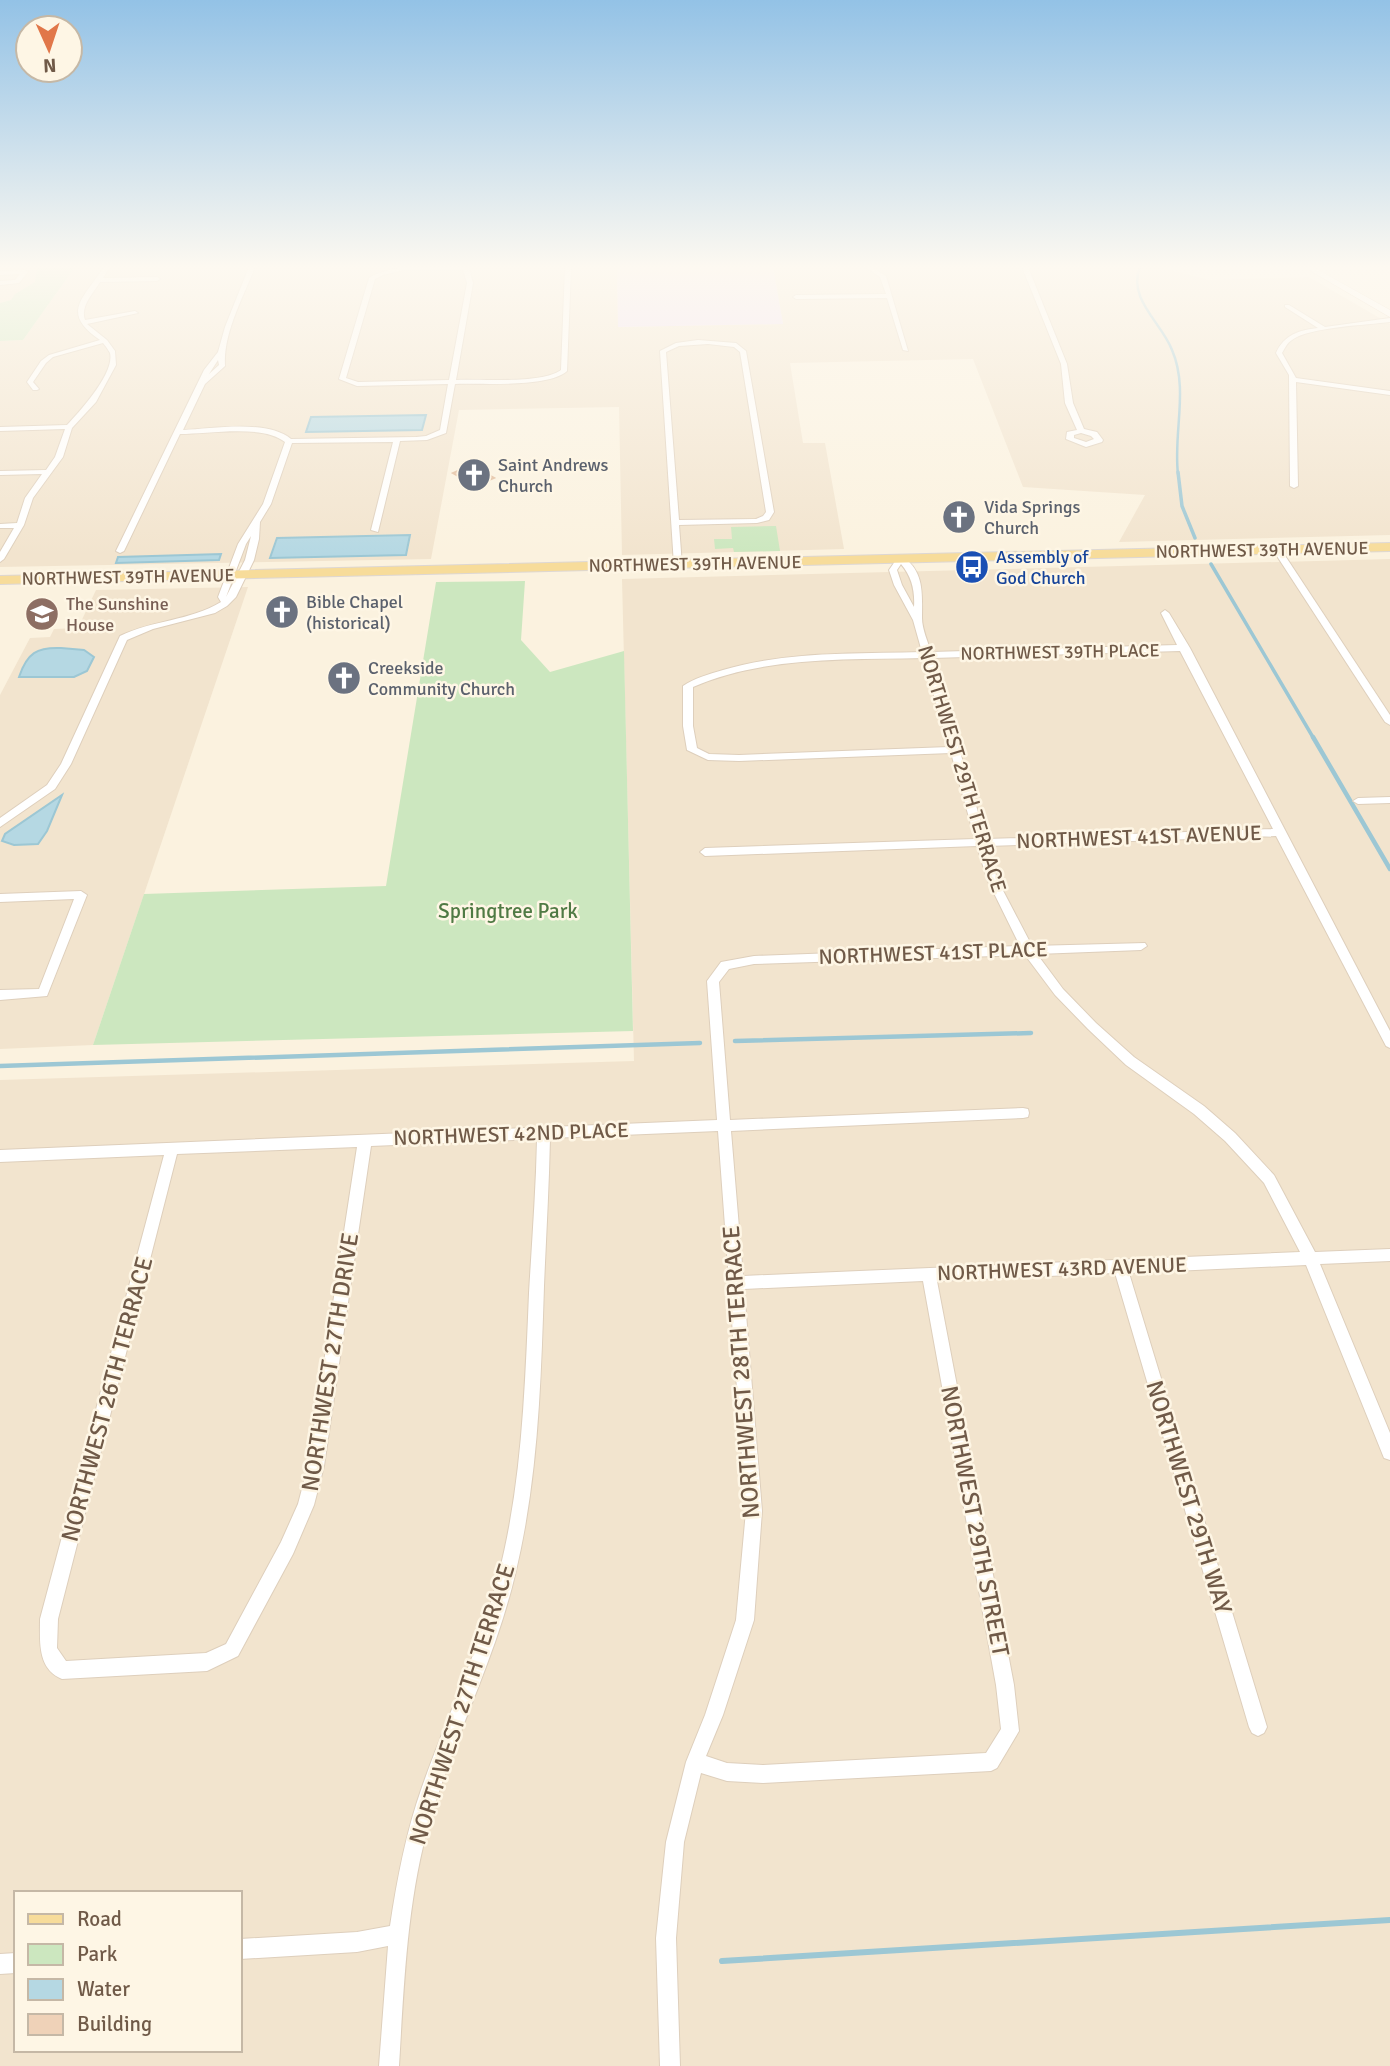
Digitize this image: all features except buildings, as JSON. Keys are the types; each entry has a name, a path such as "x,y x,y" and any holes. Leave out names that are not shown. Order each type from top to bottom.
{"main road":[{"name":"NORTHWEST 39TH AVENUE","path":"0,580 1390,547"}],"street":[{"path":"35,389 30,382 43,363"},
{"path":"0,559 20,525 29,498 59,457 69,427 93,400 113,363"},
{"path":"120,551 177,432 204,382 220,370 220,363"},
{"path":"346,363 342,379 348,382 452,382 539,380 557,376 564,371 564,363"},
{"path":"177,432 264,431 281,434 289,442 427,438 437,434 445,426 455,363"},
{"path":"664,363 678,565"},
{"path":"675,523 757,521 766,518 770,512 745,363"},
{"path":"1064,363 1069,403 1080,431"},
{"path":"1286,363 1293,375 1293,486"},
{"path":"1293,380 1390,393"},
{"path":"0,429 69,427"},
{"path":"375,530 397,440"},
{"path":"0,823 51,787 66,764 123,638 136,629 218,609 232,597 237,575 256,540 256,523 289,442"},
{"path":"0,473 48,472"},
{"path":"0,526 20,525"},
{"path":"1277,550 1390,722"},
{"name":"NORTHWEST 29TH TERRACE","path":"917,620 919,610 914,573 901,559 893,570 917,620 981,842 1001,900 1028,950 1059,992 1101,1035 1130,1061 1207,1116 1269,1179 1311,1259 1390,1452"},
{"path":"1165,613 1390,1043"},
{"name":"NORTHWEST 39TH PLACE","path":"954,750 708,757 692,750 688,726 688,687 731,669 764,662 1185,648"},
{"path":"1358,802 1390,800"},
{"name":"NORTHWEST 41ST AVENUE","path":"705,852 1280,832"},
{"path":"0,898 81,895 43,993 0,995"},
{"name":"NORTHWEST 41ST PLACE","path":"725,965 754,960 1141,946"},
{"name":"NORTHWEST 28TH TERRACE","path":"670,2066 666,1938 675,1842 695,1762 714,1715 745,1620 754,1511 713,981 725,965"},
{"name":"NORTHWEST 42ND PLACE","path":"0,1156 1023,1113"},
{"name":"NORTHWEST 27TH TERRACE","path":"389,2066 397,1935 409,1866 430,1790 476,1675 495,1614 506,1577 525,1488 534,1392 544,1133"},
{"name":"NORTHWEST 27TH DRIVE","path":"48,1651 62,1670 207,1662 232,1650 287,1548 306,1505 316,1466 365,1140"},
{"name":"NORTHWEST 26TH TERRACE","path":"48,1651 49,1619 172,1148"},
{"name":"NORTHWEST 43RD AVENUE","path":"735,1283 1390,1255"},
{"name":"NORTHWEST 29TH WAY","path":"1119,1267 1258,1727"},
{"name":"NORTHWEST 29TH STREET","path":"929,1275 1005,1685 1010,1731 990,1762"},
{"path":"695,1762 727,1772 763,1773 990,1762"},
{"path":"242,1949 357,1942 397,1935"}],"shaded area":[{"path":"0,363 790,363 803,443 825,443 844,549 622,555 619,407 459,410 431,559 0,567"},
{"path":"975,363 1390,363 1390,535 1119,542 1145,495 1023,487"},
{"path":"1390,559 1390,2066 0,2066 0,1080 634,1061 622,579"},
{"path":"248,587 93,1045 0,1049 0,695 30,638 50,637 54,629 78,628 96,590"}],"green space":[{"path":"776,526 780,551 734,552 733,548 715,549 714,539 732,539 731,527"},
{"name":"Springtree Park","path":"525,581 521,640 550,672 624,651 633,1031 93,1045 144,894 386,886 436,582"}],"water":[{"path":"426,415 422,430 306,432 311,417"},
{"path":"410,535 406,555 270,558 277,538"},
{"path":"221,554 219,560 116,563 118,557"},
{"path":"61,648 84,650 94,657 87,671 74,677 19,677 29,657 34,653"},
{"path":"62,795 47,831 38,844 14,845 2,841 5,834"}],"waterway":[{"path":"1176,363 1180,396 1178,474"},
{"path":"1178,472 1182,506 1195,538"},
{"path":"1211,564 1314,739"},
{"path":"1313,737 1390,869"},
{"path":"735,1041 1031,1033"},
{"path":"0,1066 700,1043"},
{"path":"722,1961 1390,1920"}],"place":[{"name":"Saint Andrews Church","path":"474,475"},
{"name":"Vida Springs Church","path":"959,517"},
{"name":"Assembly of God Church","path":"972,567"},
{"name":"Bible Chapel (historical)","path":"282,612"},
{"name":"The Sunshine House","path":"42,614"},
{"name":"Creekside Community Church","path":"344,678"}]}
